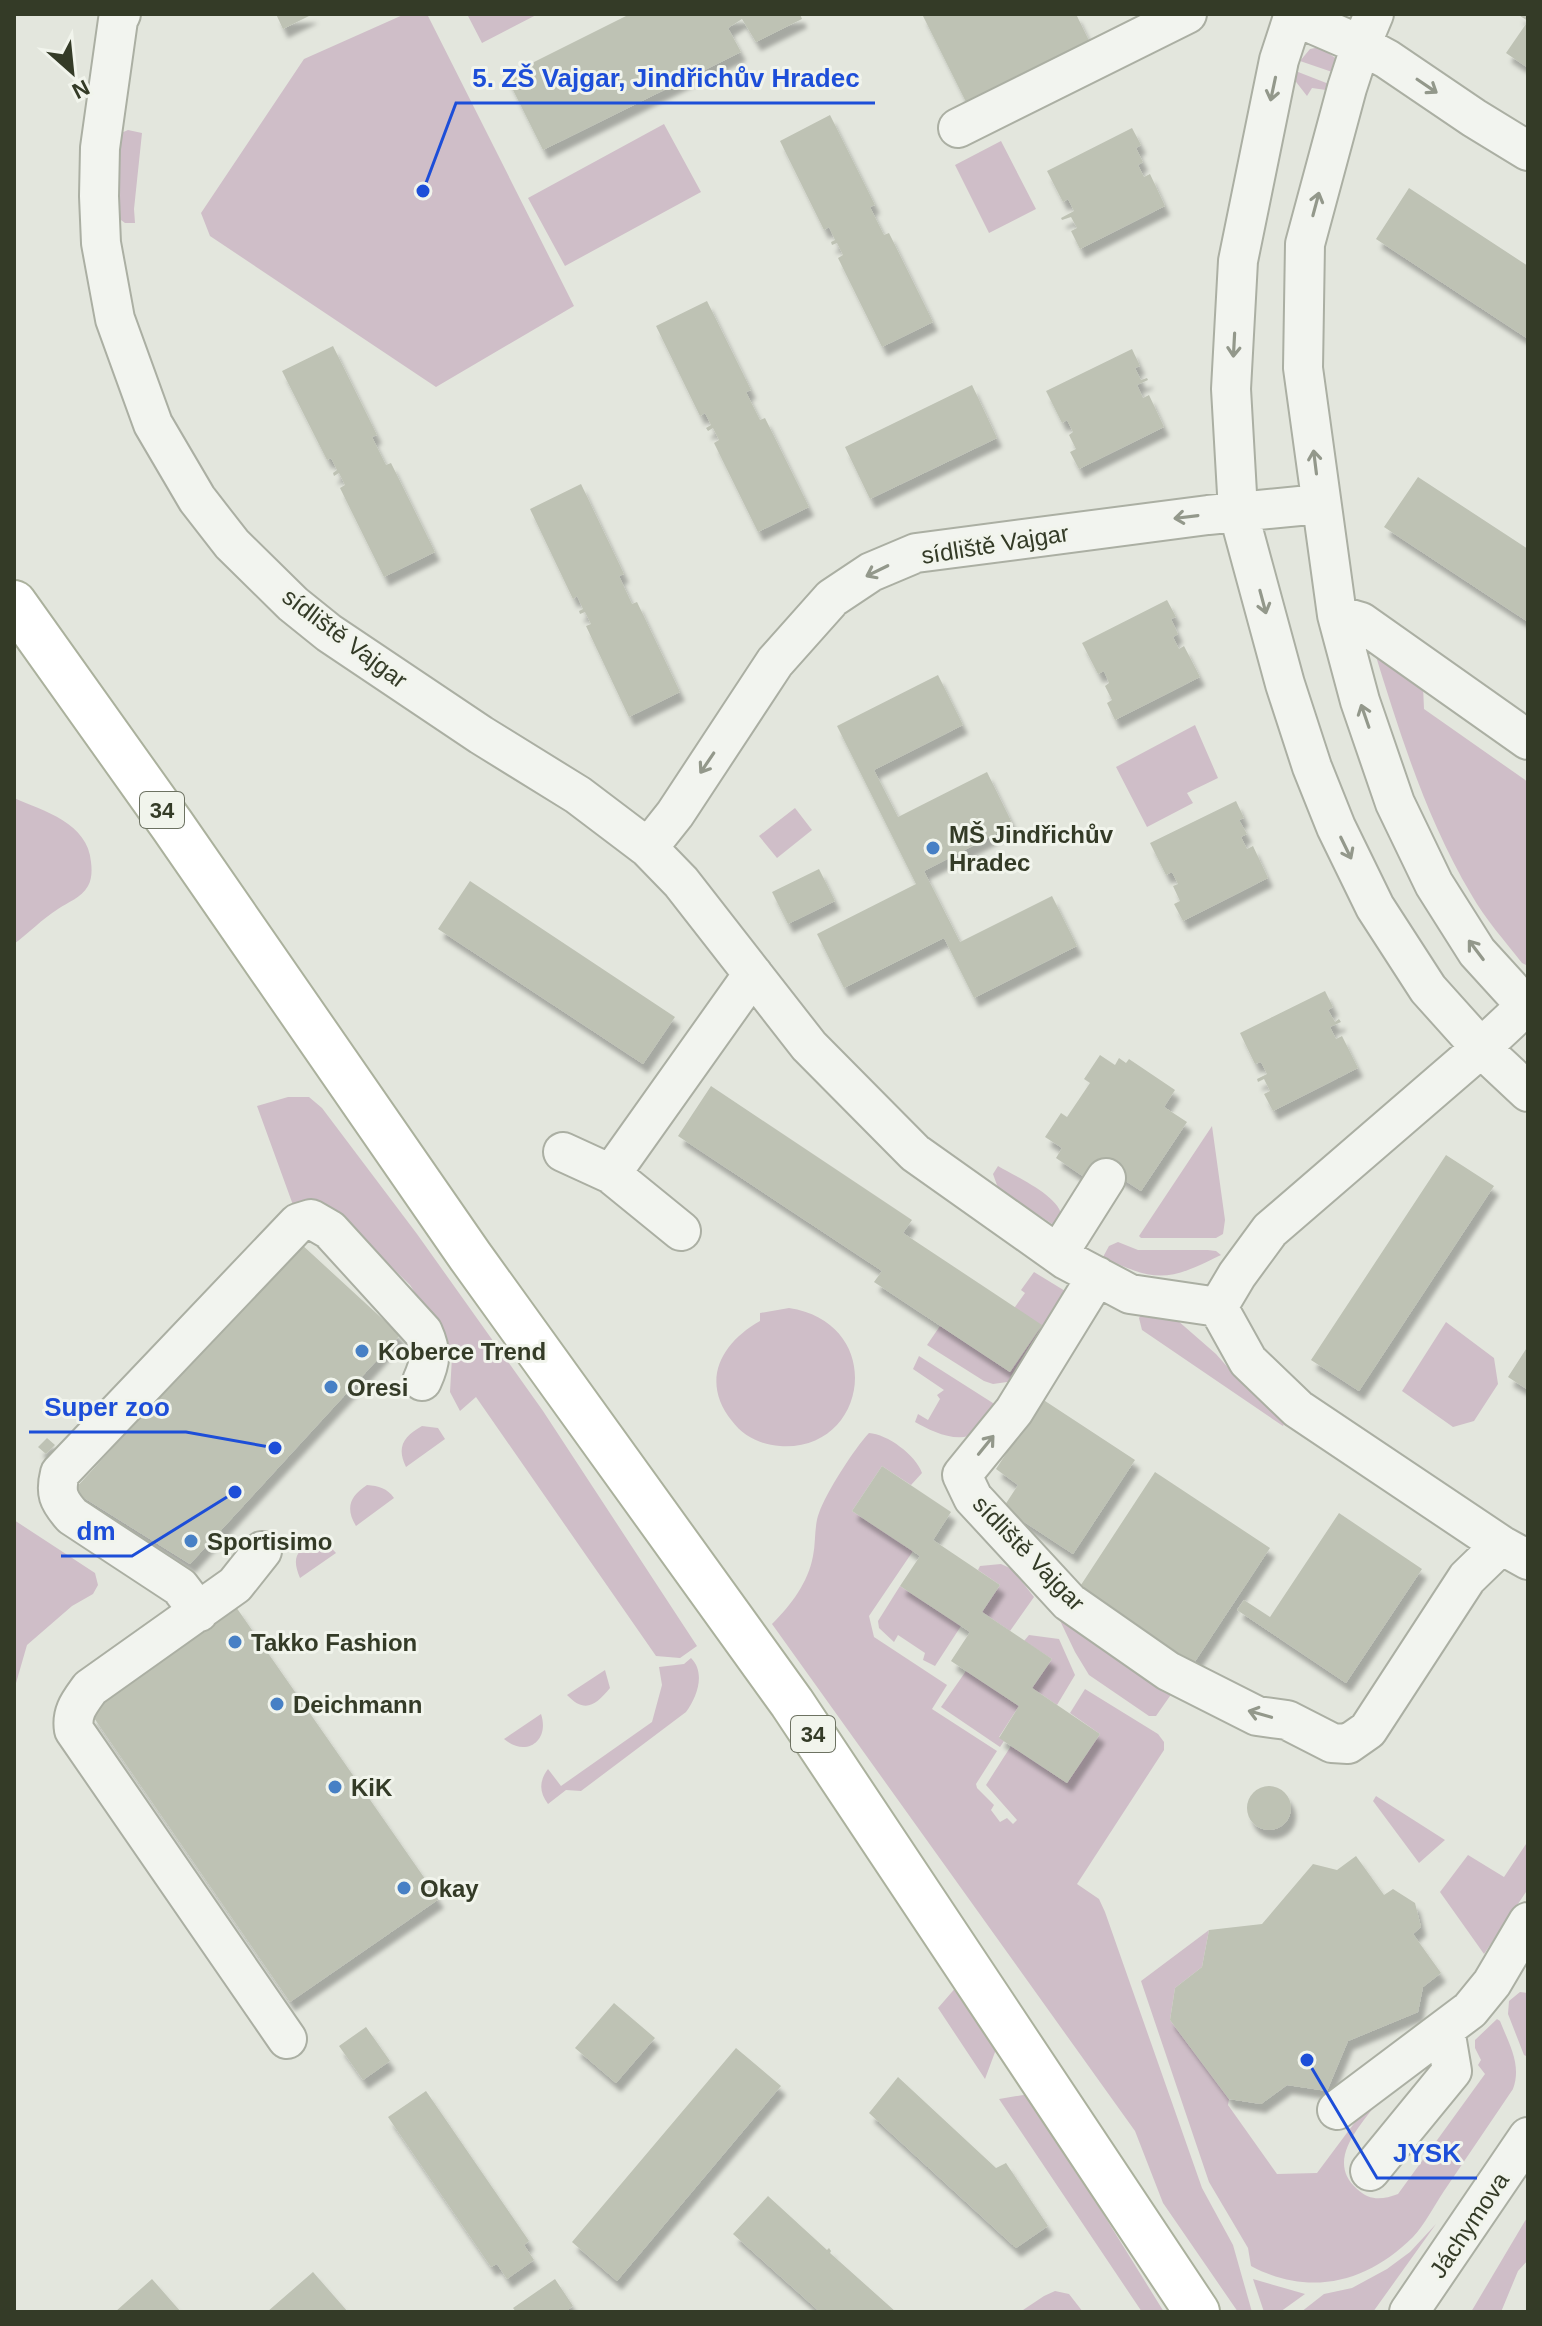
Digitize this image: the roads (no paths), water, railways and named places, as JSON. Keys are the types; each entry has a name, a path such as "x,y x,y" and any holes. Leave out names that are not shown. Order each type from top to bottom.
{"main road":[{"name":"34","path":"14,603 181,837 470,1256 792,1703 1197,2312"}],"street":[{"path":"958,128 1187,14"},
{"path":"1528,151 1367,29 1294,15 1279,60 1238,261 1231,389 1238,511 1285,684 1312,767 1336,827 1375,907 1428,989 1481,1048 1528,1092"},
{"name":"sídliště Vajgar","path":"116,16 100,148 101,243 115,319 153,424 182,476 232,544 305,614 447,713 578,795 648,848 681,882 809,1046 915,1153 1058,1254 1130,1294 1218,1307 1248,1361 1298,1409 1514,1553 1467,1578 1368,1730 1348,1744 1332,1743 1287,1720 1257,1716 1168,1671 1069,1602 973,1498 962,1475 1014,1411 1097,1276"},
{"path":"1218,1307 1270,1230 1527,1007 1477,952 1434,884 1395,803 1365,716 1337,615 1303,368 1305,244 1367,29"},
{"name":"sídliště Vajgar","path":"648,848 675,814 775,662 832,598 871,572 916,553 1238,511 1320,504"},
{"path":"1337,615 1361,622 1528,740"},
{"path":"611,1174 753,974"},
{"path":"563,1152 611,1174 681,1231"},
{"path":"1058,1254 1106,1178"},
{"path":"199,1612 180,1587 72,1516 58,1500 56,1490 60,1473 298,1223 311,1219 330,1230 423,1332 430,1347 431,1361 422,1381"},
{"path":"262,1551 235,1585 90,1688 75,1708 72,1721 74,1730 287,2039"},
{"path":"1337,2110 1470,2010 1492,1983 1528,1922"},
{"path":"1370,2171 1452,2071 1445,2029"},
{"name":"Jáchymova","path":"1409,2312 1528,2137"},
{"path":"1427,2312 1437,2272"}],"place":[{"name":"5. ZŠ Vajgar, Jindřichův Hradec","path":"423,191"},
{"name":"MŠ Jindřichův Hradec","path":"933,848"},
{"name":"Koberce Trend","path":"362,1351"},
{"name":"Oresi","path":"331,1387"},
{"name":"Super zoo","path":"275,1448"},
{"name":"dm","path":"235,1492"},
{"name":"Sportisimo","path":"191,1541"},
{"name":"Takko Fashion","path":"235,1642"},
{"name":"Deichmann","path":"277,1704"},
{"name":"KiK","path":"335,1787"},
{"name":"Okay","path":"404,1888"},
{"name":"JYSK","path":"1307,2060"}]}
